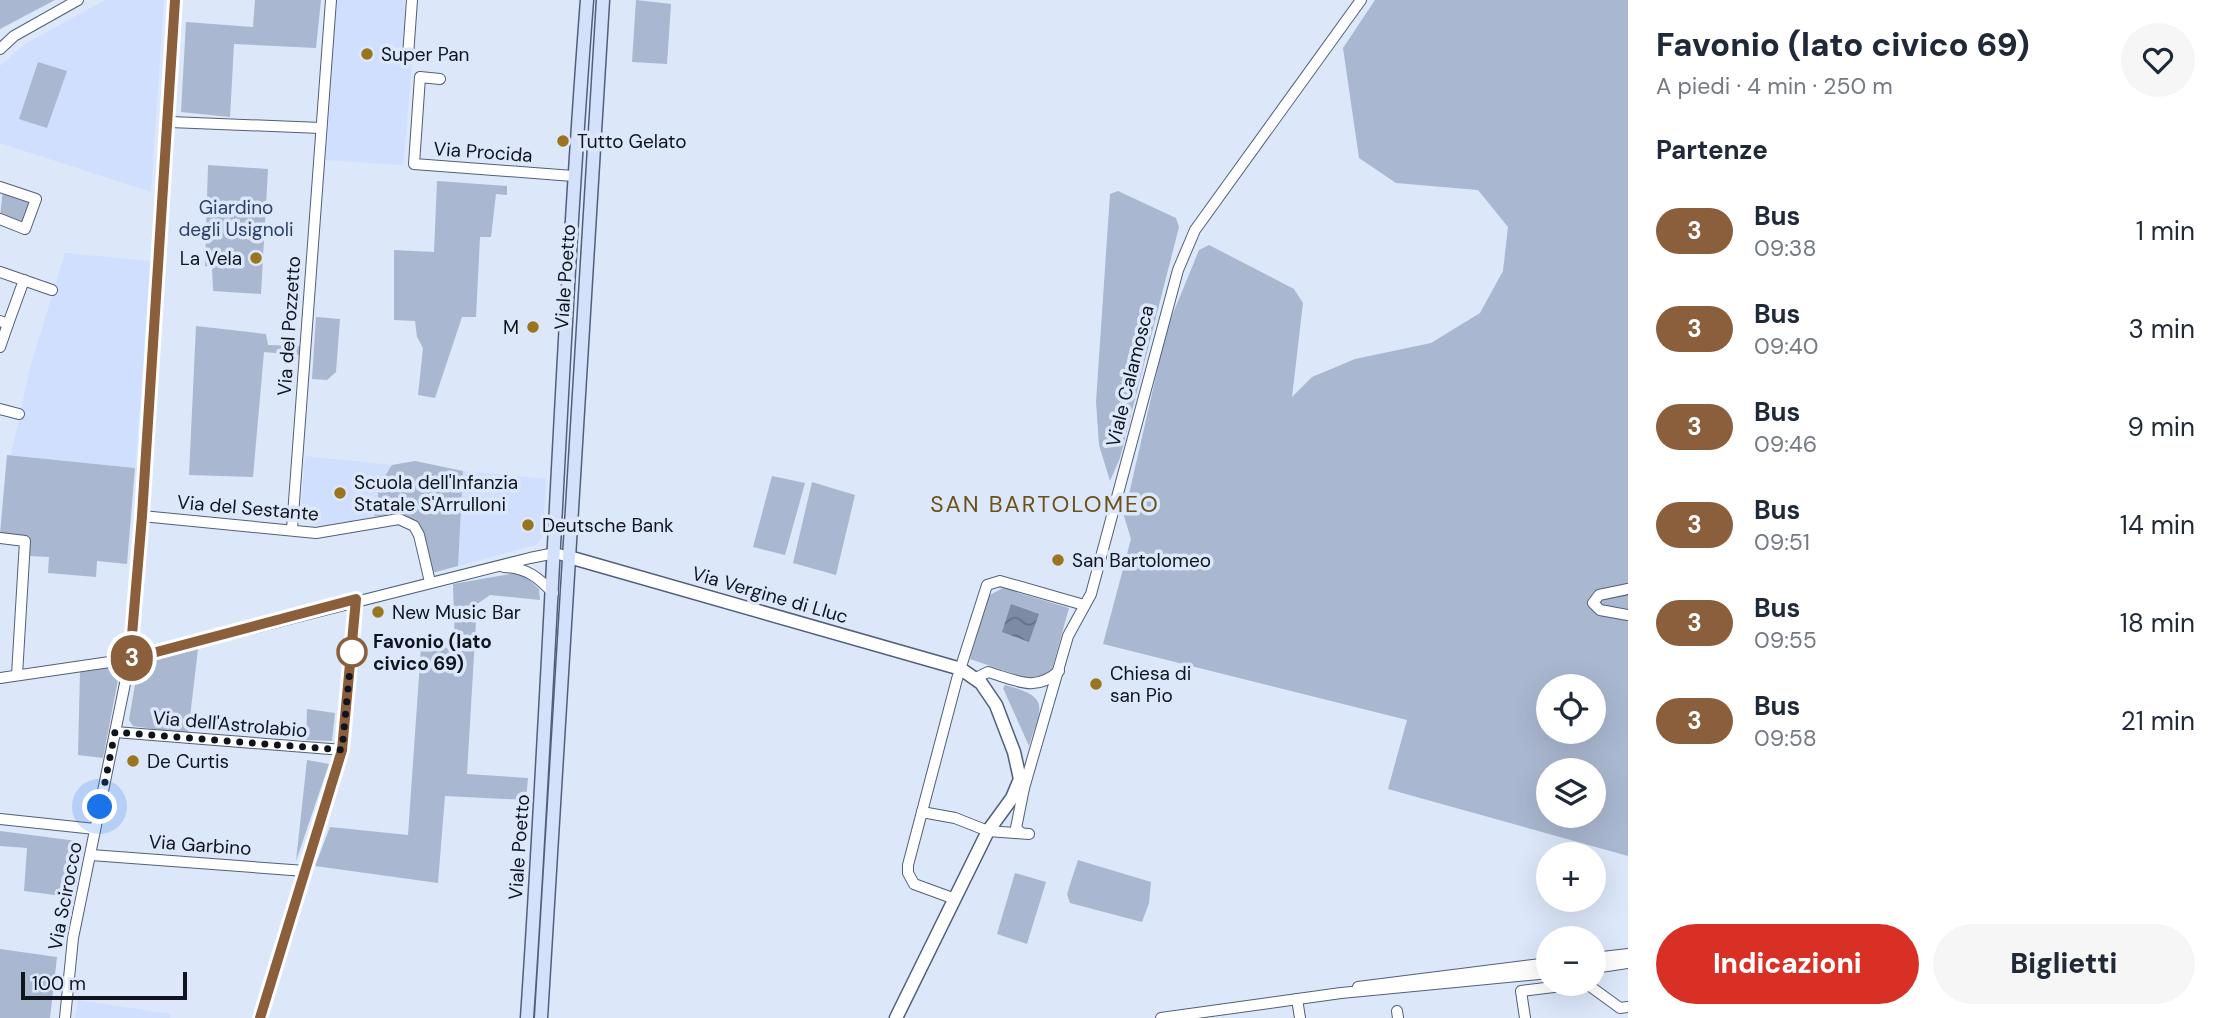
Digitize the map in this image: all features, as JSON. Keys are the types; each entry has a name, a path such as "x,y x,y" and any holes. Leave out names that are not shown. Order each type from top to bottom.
{"main road":[{"name":"Viale Poetto","path":"527,1018 553,593 573,176 587,0"},
{"name":"Viale Poetto","path":"541,1018 603,0"}],"street":[{"path":"0,48 15,36 78,0"},
{"name":"Via Scirocco","path":"65,1018 73,938 130,659 170,122 175,0"},
{"name":"Via del Pozzetto","path":"292,529 331,0"},
{"path":"408,56 412,0"},
{"name":"Viale Calamosca","path":"988,831 1025,834 1016,828 1015,820 1024,788 1068,636 1094,581 1169,292 1195,230 1361,0"},
{"name":"Via Procida","path":"440,79 420,77 414,164 573,176"},
{"path":"170,122 321,128"},
{"path":"0,187 36,199 25,229 0,219"},
{"path":"0,272 52,290"},
{"path":"0,347 4,323 24,280"},
{"path":"0,409 19,414"},
{"name":"Via del Sestante","path":"142,516 292,529 316,534 399,519 407,521 419,535 430,582"},
{"path":"0,538 25,541 17,675"},
{"path":"0,678 130,659 356,599 555,553 569,557"},
{"name":"Via Vergine di Lluc","path":"569,557 961,669"},
{"path":"490,568 523,569 537,576 553,593"},
{"path":"955,899 920,888 910,879 908,865 984,592 990,582 1000,581 1084,605"},
{"path":"1624,590 1599,594 1594,605 1600,610 1628,615"},
{"path":"260,1018 342,750 356,599"},
{"path":"895,1018 988,831 1012,798 1020,779 1014,752 996,705 974,679 961,669"},
{"path":"974,679 988,672 1041,684 1059,670"},
{"name":"Via dell'Astrolabio","path":"115,732 342,750"},
{"path":"1012,798 1024,788"},
{"path":"922,812 955,818 988,831"},
{"path":"0,819 95,829"},
{"name":"Via Garbino","path":"91,855 305,871"},
{"path":"1606,957 1628,954"},
{"path":"1606,966 1628,963"},
{"path":"1341,993 1362,986 1536,965"},
{"path":"1161,1018 1341,993 1536,974"},
{"path":"1519,976 1525,1018"},
{"path":"1521,991 1536,989"},
{"path":"1604,996 1620,1008 1628,1007"},
{"path":"1297,999 1300,1018"}],"shaded area":[{"path":"105,0 164,0 151,192 0,143 0,66 25,44"},
{"path":"336,0 405,0 403,58 412,64 403,165 326,160"},
{"path":"65,253 151,261 135,468 11,455 30,368"},
{"name":"Scuola dell'Infanzia Statale S'Arrulloni","path":"305,456 392,465 378,487 378,499 369,503 375,516 331,527 300,520"},
{"path":"463,471 546,479 543,536 536,545 458,566"},
{"path":"78,1000 171,1014 170,1018 75,1018"}],"green space":[{"path":"0,0 55,0 0,29"},
{"path":"255,0 321,0 316,48 234,44 230,117 181,112 186,22 253,27"},
{"path":"636,0 671,4 667,64 632,62"},
{"path":"1375,0 1628,0 1628,856 1606,850 1606,842 1578,842 1388,789 1407,720 1103,644 1131,539 1124,516 1167,328 1199,250 1209,245 1294,289 1303,303 1292,397 1312,377 1355,359 1431,343 1480,313 1503,271 1508,227 1478,190 1396,183 1359,158 1343,48"},
{"path":"38,62 67,71 47,128 19,119"},
{"name":"Giardino degli Usignoli","path":"208,165 268,169 261,294 213,291 212,267 205,266"},
{"path":"437,181 507,186 507,195 496,194 491,237 480,237 476,317 462,317 435,398 418,395 423,348 417,337 415,321 394,320 394,250 434,252"},
{"path":"3,189 33,200 23,227 0,217"},
{"path":"1118,191 1176,218 1179,227 1120,458 1110,481 1099,445 1096,402 1110,194"},
{"path":"316,317 340,319 336,372 327,380 312,379"},
{"path":"196,326 266,334 268,345 301,346 300,355 264,352 253,477 189,475"},
{"path":"7,455 135,468 127,564 97,561 96,577 48,573 49,557 29,556 29,536 0,534"},
{"path":"415,461 463,471 458,566 432,573 419,526 406,515 375,516 369,503 378,499 378,487 392,465"},
{"path":"772,476 805,483 785,555 753,547"},
{"path":"812,482 855,495 836,575 793,563"},
{"path":"521,572 539,589 540,600 490,595 477,604 467,774 528,778 526,800 445,796 438,883 315,866 330,827 408,835 421,647 455,648 453,584"},
{"path":"1003,588 1069,608 1052,669 1035,681 970,659 988,596"},
{"path":"198,649 188,734 133,726 129,720 139,661"},
{"path":"121,664 103,758 78,755 80,672"},
{"path":"1005,685 1030,694 1039,705 1029,746 1003,688"},
{"path":"307,709 335,713 332,741 306,740"},
{"path":"307,760 329,764 296,861"},
{"path":"0,831 77,841 81,853 70,897 24,891 27,848 0,846"},
{"path":"1078,860 1151,882 1149,903 1142,922 1070,903 1067,894"},
{"path":"1015,873 1046,882 1027,944 997,934"},
{"path":"0,949 57,957 50,1018 0,1018"}],"water":[{"path":"1011,604 1039,614 1029,642 1002,632"}],"bus line":[{"name":"3","path":"175,0 170,118 130,659 356,599 342,750 260,1018"}],"place":[{"name":"Super Pan","path":"367,54"},
{"name":"Tutto Gelato","path":"563,141"},
{"name":"La Vela","path":"256,258"},
{"name":"M","path":"533,327"},
{"name":"Scuola dell'Infanzia Statale S'Arrulloni","path":"340,493"},
{"name":"Deutsche Bank","path":"528,525"},
{"name":"San Bartolomeo","path":"1058,560"},
{"name":"New Music Bar","path":"378,612"},
{"name":"Favonio (lato civico 69)","path":"352,652"},
{"name":"Chiesa di san Pio","path":"1096,684"},
{"name":"De Curtis","path":"133,761"}],"district":[{"name":"SAN BARTOLOMEO","path":"1045,504"}],"route":[{"path":"100,807 115,732 342,750 352,648 352,652"}]}
